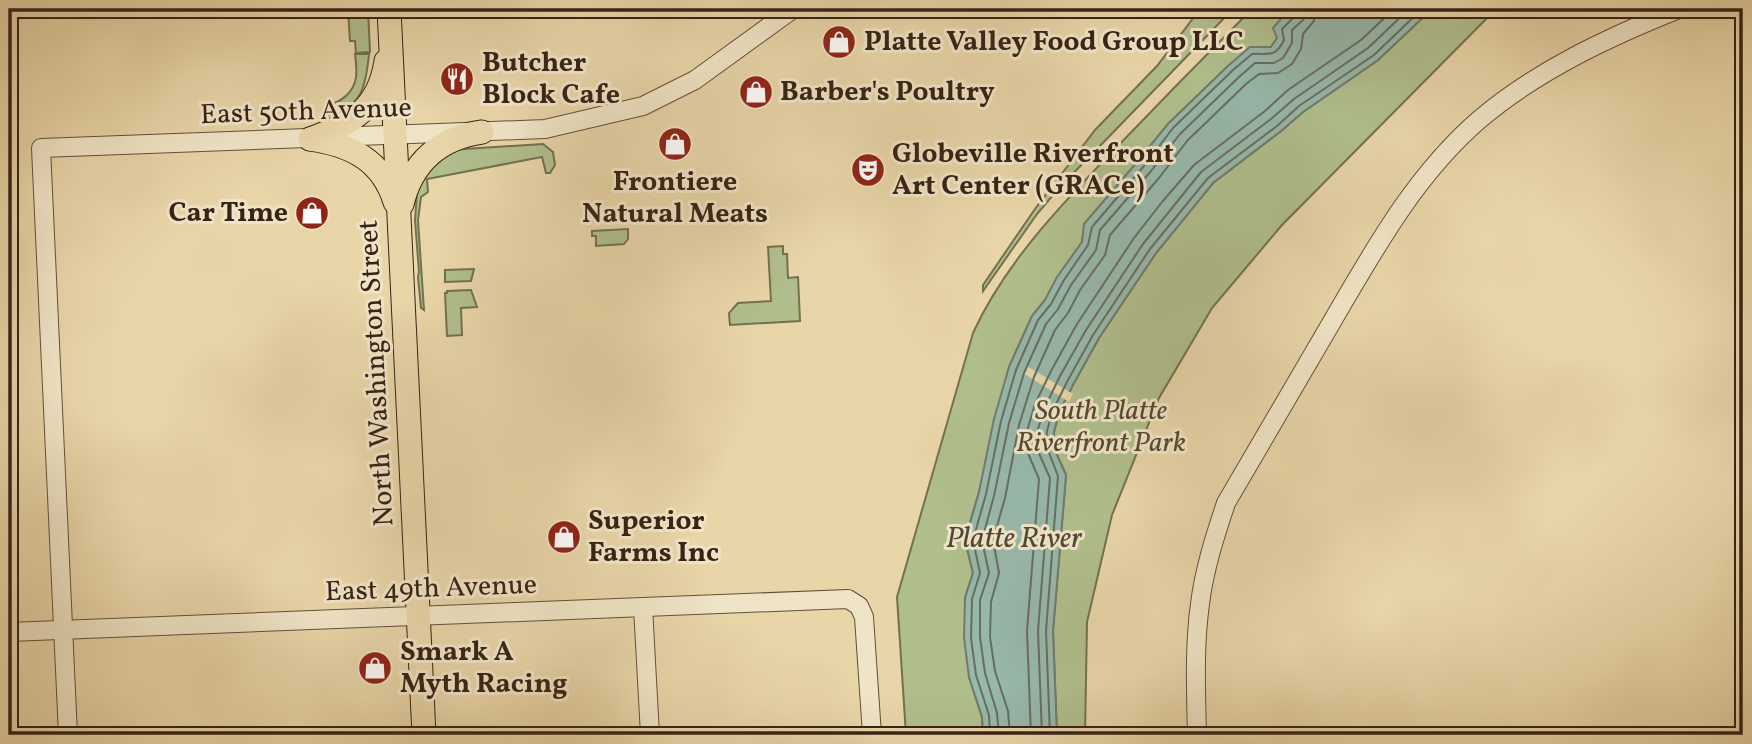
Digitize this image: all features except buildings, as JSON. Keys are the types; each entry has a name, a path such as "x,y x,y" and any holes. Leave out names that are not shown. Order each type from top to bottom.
{"main road":[{"name":"North Washington Street","path":"389,9 424,735"},
{"path":"310,138 343,126 365,109 382,80 390,38"},
{"path":"399,218 408,183 425,158 450,140 482,132"},
{"path":"310,138 342,145 369,161 388,186 399,218"}],"street":[{"name":"East 50th Avenue","path":"63,629 41,148 545,129 643,106 695,80 793,9"},
{"path":"1197,735 1196,666 1200,604 1213,542 1226,503 1366,262 1409,196 1444,155 1480,120 1517,91 1570,58 1654,13 1679,9"},
{"name":"East 49th Avenue","path":"9,632 843,599 855,603 862,610 864,617 872,735"},
{"path":"643,607 650,735"},
{"path":"63,629 68,735"}],"green space":[{"path":"348,9 368,9 370,52 356,53 355,41 350,41"},
{"path":"1200,9 1233,9 1059,188 1037,214 983,291 983,285 1035,209 1095,130 1157,66"},
{"path":"1252,9 1296,9 1286,14 1271,47 1229,65 1168,124 1085,224 1082,242 1032,316 1009,367 965,540 973,573 965,598 969,677 982,717 983,735 906,735 897,597 973,333 1001,283 1054,214"},
{"name":"South Platte Riverfront Park","path":"1432,9 1496,9 1282,225 1212,308 1159,398 1112,515 1087,622 1085,735 1057,735 1053,631 1066,475 1053,446 1059,412 1099,338 1156,253 1213,183 1303,112 1378,60"},
{"path":"355,54 369,54 364,86 355,102 338,113 326,116 325,106 341,100 355,83"},
{"path":"543,144 553,152 555,165 550,173 546,173 542,157 427,179 428,192 421,197 418,220 424,310 421,308 415,220 417,192 428,167 451,151"},
{"path":"628,229 628,239 624,244 596,246 596,236 592,236 592,231"},
{"path":"783,246 783,254 787,254 788,278 798,277 800,321 730,325 729,313 738,303 771,301 768,247"},
{"path":"474,269 471,281 445,282 445,270"},
{"path":"471,290 477,307 461,308 462,335 447,336 445,293"},
{"path":"244,730 245,735 123,735"}],"water":[{"name":"Platte River","path":"1296,9 1432,9 1378,60 1303,112 1213,183 1156,253 1099,338 1059,412 1054,432 1053,446 1066,475 1053,631 1057,735 983,735 982,717 969,677 964,638 965,598 973,573 965,540 1009,367 1032,316 1082,242 1084,224 1168,124 1250,47 1271,47 1277,38 1273,28 1286,13"}],"pier":[{"path":"1027,366 1073,394 1069,402 1023,373"}],"place":[{"name":"Platte Valley Food Group LLC","path":"839,42"},
{"name":"Butcher Block Cafe","path":"457,79"},
{"name":"Barber's Poultry","path":"756,92"},
{"name":"Frontiere Natural Meats","path":"675,144"},
{"name":"Globeville Riverfront Art Center (GRACe)","path":"868,170"},
{"name":"Car Time","path":"312,213"},
{"name":"Superior Farms Inc","path":"564,537"},
{"name":"Smark A Myth Racing","path":"375,668"}]}
